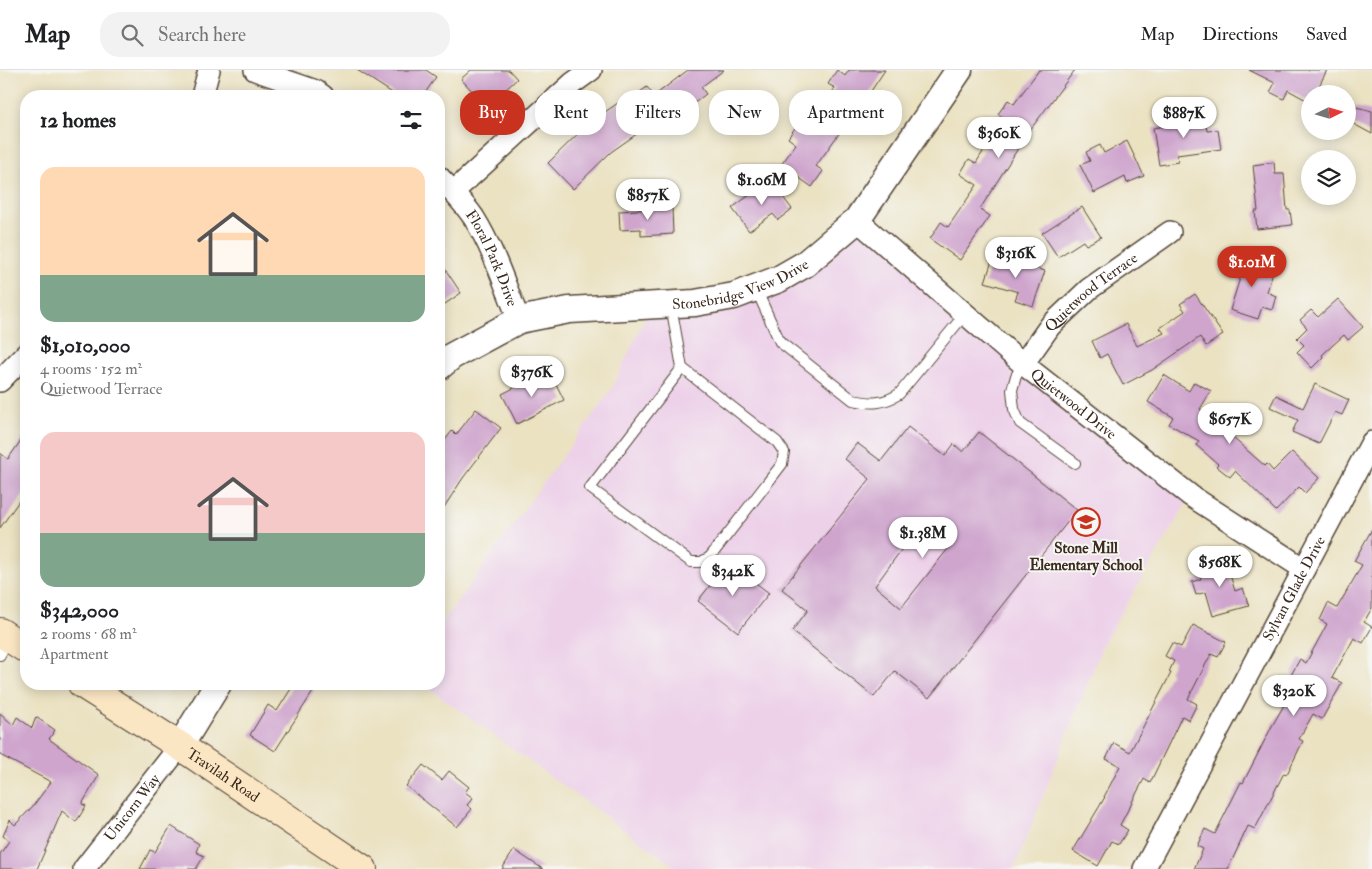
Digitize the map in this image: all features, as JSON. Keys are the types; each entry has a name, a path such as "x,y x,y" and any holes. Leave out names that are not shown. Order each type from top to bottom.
{"main road":[{"name":"Travilah Road","path":"91,690 180,746 363,869"}],"street":[{"path":"204,90 209,70"},
{"path":"255,70 310,90"},
{"path":"446,185 572,83 591,70"},
{"name":"Stonebridge View Drive","path":"445,362 452,356 519,320 569,310 695,303 734,296 779,280 805,264 857,220 959,70"},
{"name":"Floral Park Drive","path":"446,185 473,218 494,256 519,320"},
{"name":"Quietwood Drive","path":"857,220 1023,364 1191,496 1304,569"},
{"name":"Quietwood Terrace","path":"1023,364 1050,326 1089,289 1170,232"},
{"path":"0,381 20,360"},
{"name":"Sylvan Glade Drive","path":"1144,869 1372,442"},
{"path":"180,746 214,690"},
{"name":"Unicorn Way","path":"84,869 180,746"}],"lane":[{"path":"756,288 780,342 853,400 867,403 887,401 899,394 965,314"},
{"path":"671,304 682,368 778,442 784,452 782,464 710,557 701,562 691,562 590,488 682,368"},
{"path":"1023,364 1016,376 1012,390 1014,409 1020,423 1075,463"}],"shaded area":[{"path":"857,220 1191,496 1104,642 1014,869 678,869 431,690 445,690 445,619 611,390 651,305 733,296"}],"building":[{"path":"357,70 426,70 436,77 427,90 388,90"},
{"path":"471,70 509,70 517,79 505,90 471,90 461,79"},
{"path":"688,70 724,70 701,87 706,94 699,99 699,90 662,90"},
{"path":"837,70 845,76 849,70 885,70 872,90 834,90 835,88 828,84"},
{"path":"1039,70 1075,70 1027,134 980,209 990,216 960,260 930,239 941,222 948,227 977,185 960,174 969,159 976,163 1004,118 998,114 1008,100 1014,104"},
{"path":"1249,70 1327,70 1320,85 1301,85 1301,97 1288,90 1284,99 1270,92 1275,83"},
{"path":"616,104 616,135 635,135 611,152 573,189 548,163 577,135 606,135 606,111"},
{"path":"1356,107 1372,111 1372,134 1356,125"},
{"path":"1192,112 1194,122 1205,121 1207,131 1218,130 1221,149 1177,155 1178,162 1159,165 1153,128 1179,124 1178,114"},
{"path":"790,135 838,135 816,166 823,171 812,187 781,165 796,144 788,138"},
{"path":"1127,141 1144,176 1127,183 1125,177 1094,193 1080,165 1090,161 1086,152 1100,145 1104,153"},
{"path":"1274,162 1275,174 1284,174 1287,210 1290,210 1292,225 1257,229 1255,211 1258,211 1253,165"},
{"path":"770,180 792,209 778,220 773,214 749,231 732,208"},
{"path":"1082,207 1101,237 1086,245 1083,241 1058,257 1042,233"},
{"path":"672,208 673,234 641,236 641,229 620,230 619,211"},
{"path":"994,255 1045,271 1033,306 1015,300 1018,292 985,282"},
{"path":"1238,257 1274,268 1267,292 1276,296 1272,310 1262,307 1258,319 1230,310 1240,278 1233,275"},
{"path":"445,269 461,293 445,304"},
{"path":"1195,294 1223,335 1206,346 1200,337 1152,370 1123,385 1107,354 1100,358 1092,341 1126,324 1137,346 1164,333 1160,328 1185,311 1180,304"},
{"path":"1338,299 1363,327 1348,340 1344,335 1322,355 1323,357 1312,368 1297,352 1304,345 1297,338 1307,328 1300,320 1311,310 1318,317"},
{"path":"1164,375 1189,391 1194,382 1211,391 1200,409 1265,466 1267,464 1273,471 1292,452 1319,478 1305,493 1299,487 1276,511 1235,471 1230,477 1216,466 1218,464 1196,445 1199,441 1169,424 1173,417 1148,402"},
{"path":"552,376 564,400 517,424 502,394 534,378 537,384"},
{"path":"1315,384 1349,400 1342,415 1335,412 1319,444 1292,432 1298,420 1270,407 1276,395 1303,408"},
{"path":"476,409 501,428 463,478 445,506 445,440 452,431 456,435"},
{"path":"908,427 945,456 954,444 963,452 979,432 1077,510 929,698 895,671 874,697 792,631 808,610 782,589 870,479 845,459 857,443 881,461","holes":["929,528 951,545 901,608 875,586 914,532"]},
{"path":"20,442 20,500 0,528 0,453 8,459"},
{"path":"1372,529 1372,608 1364,622 1372,627 1363,643 1354,638 1332,678 1342,683 1322,719 1313,714 1299,739 1303,741 1287,774 1284,773 1255,829 1248,826 1228,869 1194,869 1203,849 1197,846 1205,829 1215,834 1241,782 1243,783 1299,679 1291,675 1300,659 1306,663 1327,624 1320,620 1328,603 1337,608 1362,565 1354,561"},
{"path":"1225,559 1235,591 1243,588 1249,606 1213,616 1206,592 1196,595 1192,582 1201,579 1197,567"},
{"path":"728,562 769,593 738,632 698,601"},
{"path":"1193,625 1226,642 1218,657 1211,654 1188,699 1197,704 1189,720 1182,716 1150,783 1144,779 1120,825 1128,830 1119,844 1112,841 1098,866 1073,851 1105,797 1120,766 1106,759 1114,743 1130,752 1171,673 1169,672 1174,661 1165,656 1172,643 1181,647"},
{"path":"290,690 314,690 275,751 250,735 268,705 277,711"},
{"path":"0,713 13,725 17,717 32,728 36,717 55,730 49,739 99,775 82,804 86,806 76,822 62,811 37,869 0,869 0,854 9,841 3,836 10,820 15,825 33,806 51,782 0,755"},
{"path":"423,765 442,780 449,771 469,787 465,792 473,798 467,805 472,809 457,827 406,786"},
{"path":"171,826 199,844 196,852 204,856 196,869 140,869 150,850 155,852"},
{"path":"514,850 543,869 502,869"}],"place":[{"name":"Stone Mill Elementary School","path":"1086,522"}]}
